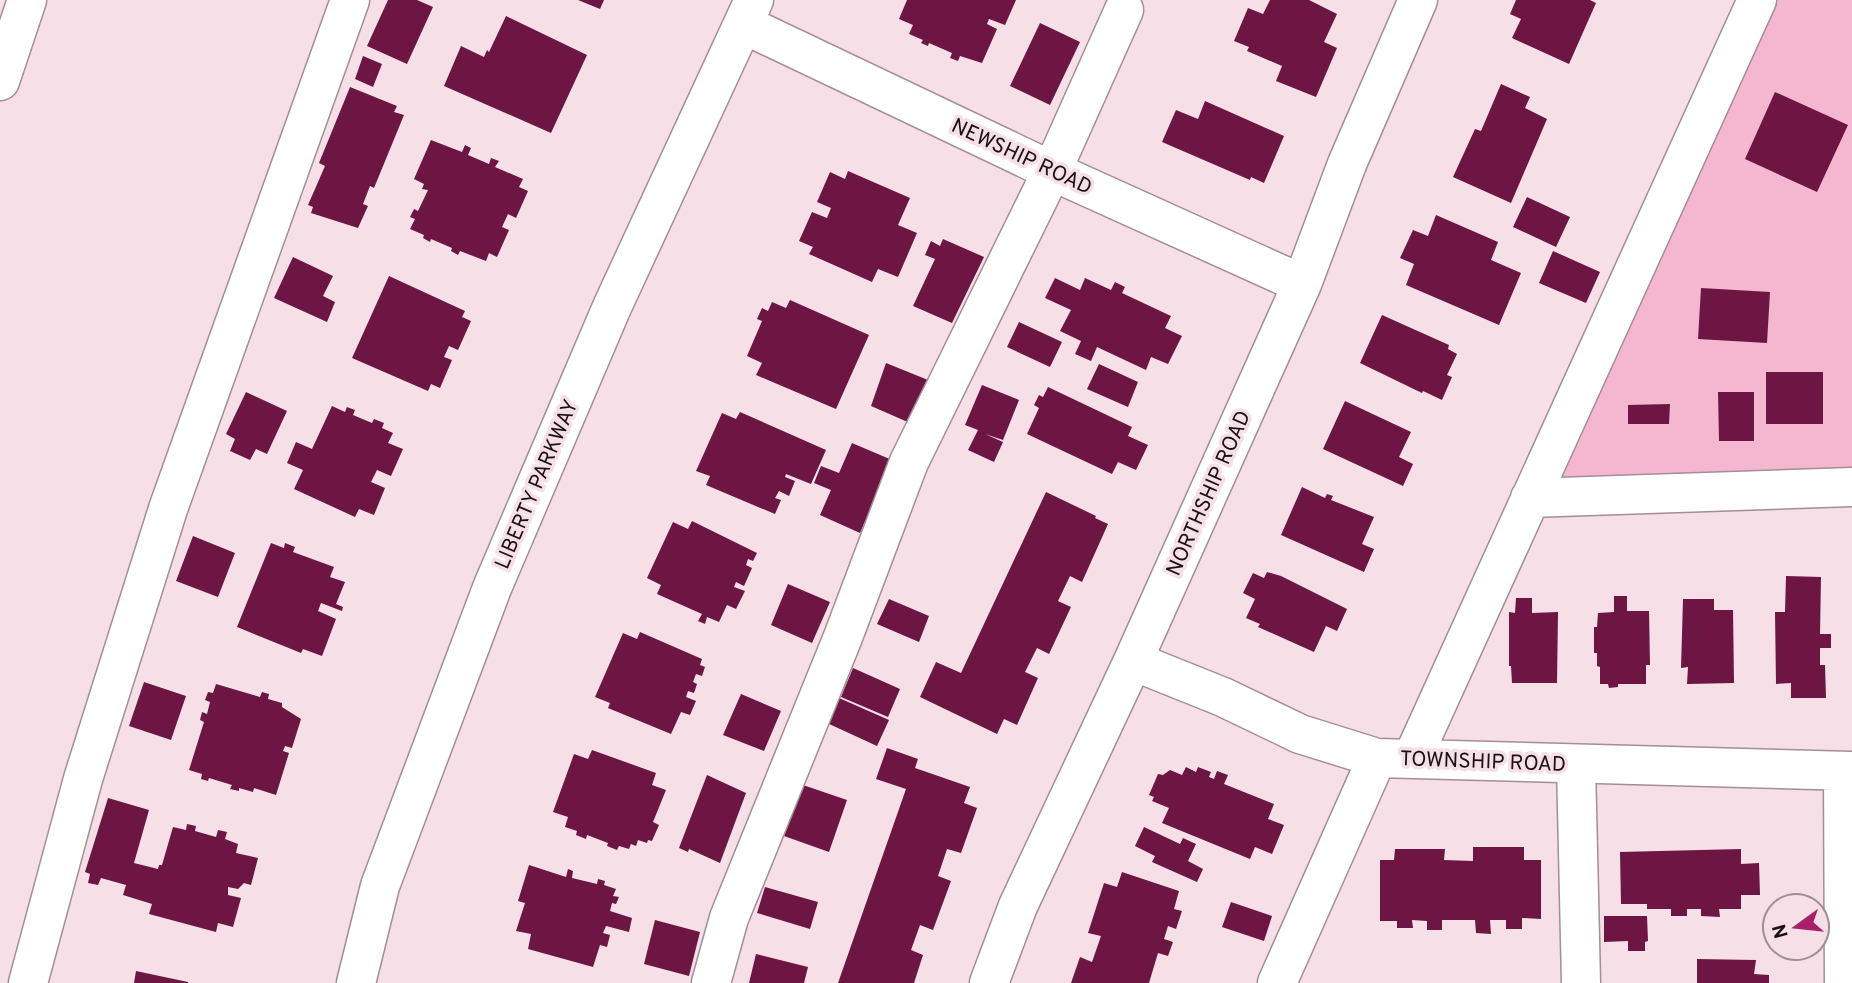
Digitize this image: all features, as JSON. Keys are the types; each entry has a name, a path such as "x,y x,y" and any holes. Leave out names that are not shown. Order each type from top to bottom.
{"street":[{"path":"0,81 27,0"},
{"path":"28,983 83,779 168,509 350,0"},
{"name":"NORTHSHIP ROAD","path":"989,983 1018,906 1133,661 1302,284 1347,164 1418,0"},
{"path":"1277,983 1530,498 1757,0"},
{"path":"711,983 729,918 843,637 909,462 1052,171 1124,10"},
{"name":"NEWSHIP ROAD","path":"748,12 1052,171 1302,284"},
{"name":"LIBERTY PARKWAY","path":"356,983 380,886 492,588 612,307 748,12"},
{"path":"1530,498 1852,487"},
{"name":"TOWNSHIP ROAD","path":"1133,661 1223,697 1300,734 1394,759 1847,771"},
{"path":"1576,764 1581,983"},
{"path":"1844,983 1847,771"}],"shaded area":[{"path":"1765,0 1852,0 1852,479 1544,489"}],"building":[{"path":"388,0 417,0 433,7 407,64 367,46"},
{"path":"578,0 604,0 600,9"},
{"path":"907,0 1016,0 1005,25 989,19 987,24 997,29 982,63 960,56 958,61 950,58 952,53 929,43 928,46 921,43 923,40 909,34 913,25 899,19"},
{"path":"1270,0 1309,0 1337,14 1324,42 1337,48 1316,97 1276,81 1282,66 1247,51 1249,47 1234,41 1248,8 1263,14"},
{"path":"1516,0 1590,0 1596,3 1569,64 1512,38 1521,19 1510,14"},
{"path":"506,16 587,55 551,133 444,86 461,46 484,57"},
{"path":"1040,23 1080,42 1050,105 1010,86"},
{"path":"363,56 382,64 373,87 355,79"},
{"path":"1501,84 1530,97 1525,108 1547,119 1511,203 1453,177 1475,129 1481,131"},
{"path":"350,87 397,106 394,112 404,115 374,188 370,186 363,204 368,206 358,228 311,213 313,207 308,205 325,166 319,163"},
{"path":"1775,92 1848,125 1817,192 1745,159"},
{"path":"1205,101 1284,136 1264,183 1251,177 1250,180 1162,142 1176,110 1198,119"},
{"path":"431,140 462,152 465,145 471,148 468,155 489,164 491,158 499,161 495,167 523,179 519,187 528,191 516,218 508,214 502,227 509,230 497,257 489,253 486,261 460,251 458,255 451,251 452,248 431,239 430,242 423,238 424,235 410,229 415,219 410,217 414,209 418,211 428,190 422,189 424,184 414,179"},
{"path":"848,171 910,198 898,225 917,233 898,277 878,269 872,282 809,254 813,247 799,241 812,212 827,218 831,208 817,202 830,172 845,179"},
{"path":"1527,197 1570,217 1556,247 1513,227"},
{"path":"1436,215 1498,242 1491,260 1521,273 1499,325 1406,285 1414,264 1400,258 1413,230 1428,236"},
{"path":"943,239 984,257 952,323 913,306 935,259 925,255 931,241 940,246"},
{"path":"1553,251 1600,272 1586,303 1539,283"},
{"path":"293,257 333,276 323,296 335,302 327,322 274,298"},
{"path":"389,276 465,311 462,317 471,321 458,350 449,346 444,357 452,360 440,388 431,384 428,391 352,358"},
{"path":"1055,278 1080,290 1085,278 1111,290 1115,282 1125,287 1122,293 1171,316 1165,328 1182,336 1168,364 1151,357 1146,370 1097,347 1091,361 1075,354 1081,341 1060,331 1071,310 1045,298"},
{"path":"1701,288 1770,292 1767,343 1698,339"},
{"path":"790,300 869,335 836,409 756,375 762,363 747,356 762,321 757,319 762,308 768,311 772,302 786,308"},
{"path":"1382,315 1449,345 1448,349 1457,354 1447,375 1452,377 1442,400 1360,363"},
{"path":"1019,322 1062,342 1050,367 1007,347"},
{"path":"886,363 928,380 910,423 871,406"},
{"path":"1099,364 1138,382 1128,407 1087,389"},
{"path":"1766,372 1823,372 1823,424 1766,424"},
{"path":"982,385 1019,400 1003,440 985,434 1003,442 994,462 968,450 978,430 965,425"},
{"path":"1048,387 1132,427 1128,436 1148,445 1136,470 1118,462 1112,474 1027,434 1039,408 1034,405 1039,395 1043,397"},
{"path":"246,392 287,411 267,454 256,449 250,460 230,451 235,439 226,434"},
{"path":"1718,392 1754,392 1754,441 1719,441"},
{"path":"1345,401 1411,432 1399,457 1413,464 1403,486 1323,449"},
{"path":"1670,404 1669,424 1628,424 1628,405"},
{"path":"332,406 345,412 347,407 355,410 353,415 372,423 374,419 384,423 382,428 393,433 388,443 403,449 391,476 377,470 371,482 385,488 374,515 359,509 355,517 294,489 303,470 287,463 296,442 312,449"},
{"path":"740,412 826,450 811,484 786,474 785,477 795,481 789,496 779,491 775,498 781,500 775,514 706,485 710,476 696,471 722,413 736,419"},
{"path":"852,443 892,460 860,533 820,515 831,490 814,483 821,466 839,473"},
{"path":"1302,487 1325,498 1327,494 1333,496 1331,500 1374,517 1362,544 1374,549 1364,572 1281,535"},
{"path":"1046,492 1108,524 1082,582 1070,576 1058,601 1071,607 1049,654 1037,648 1025,672 1038,678 1017,725 1004,719 997,734 920,697 936,662 961,673"},
{"path":"692,521 757,553 753,561 748,559 746,565 752,568 744,586 736,582 734,587 745,591 736,609 727,605 719,622 707,617 705,624 698,621 702,614 657,594 661,585 647,578 673,522 688,529"},
{"path":"193,536 235,553 218,597 176,581"},
{"path":"271,543 284,548 285,543 295,547 293,552 334,567 330,577 345,582 336,604 343,607 342,611 321,603 318,611 336,619 322,656 303,649 301,653 237,627"},
{"path":"1267,572 1281,576 1347,609 1337,631 1326,626 1314,652 1258,627 1260,624 1246,618 1255,599 1243,593 1253,573 1264,578"},
{"path":"1786,576 1821,577 1820,634 1831,634 1831,648 1820,648 1820,665 1825,665 1826,698 1791,698 1791,683 1776,684 1775,612 1785,612"},
{"path":"788,584 830,602 812,643 771,625"},
{"path":"1614,596 1627,596 1627,611 1649,611 1650,665 1646,665 1646,684 1618,684 1618,687 1609,688 1608,684 1600,684 1600,667 1597,666 1597,653 1594,653 1594,627 1597,627 1598,613 1614,612"},
{"path":"1516,598 1532,598 1532,613 1558,612 1557,683 1512,683 1509,666 1509,612 1515,613"},
{"path":"889,599 929,616 919,642 877,624"},
{"path":"1683,599 1714,599 1714,610 1733,610 1734,683 1687,684 1688,667 1681,668"},
{"path":"640,632 702,659 700,665 705,667 702,676 696,674 693,682 697,684 694,693 688,691 686,697 696,701 690,715 681,712 671,734 608,708 610,703 595,697 623,633 637,639"},
{"path":"853,668 900,689 888,717 841,697"},
{"path":"144,682 186,696 171,740 129,726"},
{"path":"216,684 260,697 262,692 269,694 268,699 282,703 282,707 301,719 292,748 285,746 283,751 289,753 276,795 254,788 253,792 239,788 239,791 230,789 232,785 209,778 208,781 201,779 202,774 189,770 204,722 200,720 202,712 207,714 210,702 205,700 208,692 213,693"},
{"path":"741,694 781,711 764,751 723,735"},
{"path":"839,698 889,720 877,746 827,723"},
{"path":"887,748 918,759 915,768 970,787 964,803 977,808 961,853 947,849 938,876 951,881 933,930 920,925 911,950 923,955 914,983 838,983 906,789 876,779"},
{"path":"592,750 656,773 652,785 666,790 653,822 659,825 652,841 648,840 647,843 638,840 636,846 631,844 629,849 619,846 617,850 607,846 608,843 587,835 586,839 576,835 577,831 565,827 568,817 553,812 574,754 588,759"},
{"path":"1186,767 1196,772 1198,767 1211,772 1209,777 1214,779 1217,771 1228,775 1224,784 1274,804 1268,819 1284,825 1272,854 1255,847 1250,859 1162,823 1169,808 1152,801 1154,797 1149,795 1158,774 1163,775 1170,770 1182,775"},
{"path":"707,775 746,793 720,863 689,849 688,852 679,848"},
{"path":"803,785 847,800 829,852 784,836"},
{"path":"108,798 149,810 134,863 158,869 159,865 162,865 173,827 186,830 187,824 196,826 195,831 216,837 218,830 227,832 225,839 238,844 236,853 258,858 251,885 244,883 238,889 228,887 228,895 241,898 233,927 218,923 216,932 149,914 152,904 123,895 126,885 101,878 98,885 88,883 90,874 85,872"},
{"path":"1144,827 1180,844 1183,838 1196,844 1188,861 1203,869 1197,882 1152,862 1155,856 1135,846"},
{"path":"1473,847 1524,847 1524,860 1541,860 1541,919 1522,918 1522,929 1506,929 1506,920 1490,920 1491,934 1476,933 1475,920 1442,920 1442,930 1427,930 1427,921 1412,920 1413,928 1397,928 1397,921 1380,921 1380,860 1394,860 1395,849 1445,849 1444,860 1473,861"},
{"path":"1741,849 1741,864 1759,863 1760,895 1741,895 1741,909 1719,909 1720,917 1701,916 1701,909 1687,909 1687,916 1671,916 1671,909 1647,909 1647,904 1621,904 1620,852"},
{"path":"529,865 566,877 568,869 573,871 572,878 597,884 598,879 605,881 604,885 616,889 613,896 619,897 616,904 612,903 610,911 632,918 629,932 606,926 603,933 610,935 607,947 600,945 593,967 528,949 531,934 516,931 525,903 518,901"},
{"path":"1122,872 1179,891 1174,909 1182,911 1176,929 1168,926 1164,939 1173,942 1168,956 1158,953 1149,983 1071,983 1080,957 1092,962 1101,936 1088,933 1104,883 1117,887"},
{"path":"765,887 818,902 810,929 757,913"},
{"path":"1231,902 1272,916 1264,941 1222,927"},
{"path":"1604,916 1647,916 1648,941 1645,942 1645,951 1628,951 1628,941 1604,942"},
{"path":"655,920 700,932 689,976 644,964"},
{"path":"756,954 808,967 804,983 749,983"},
{"path":"1697,959 1756,960 1754,974 1769,975 1769,983 1697,983"},
{"path":"136,971 188,982 188,983 134,983"}]}
